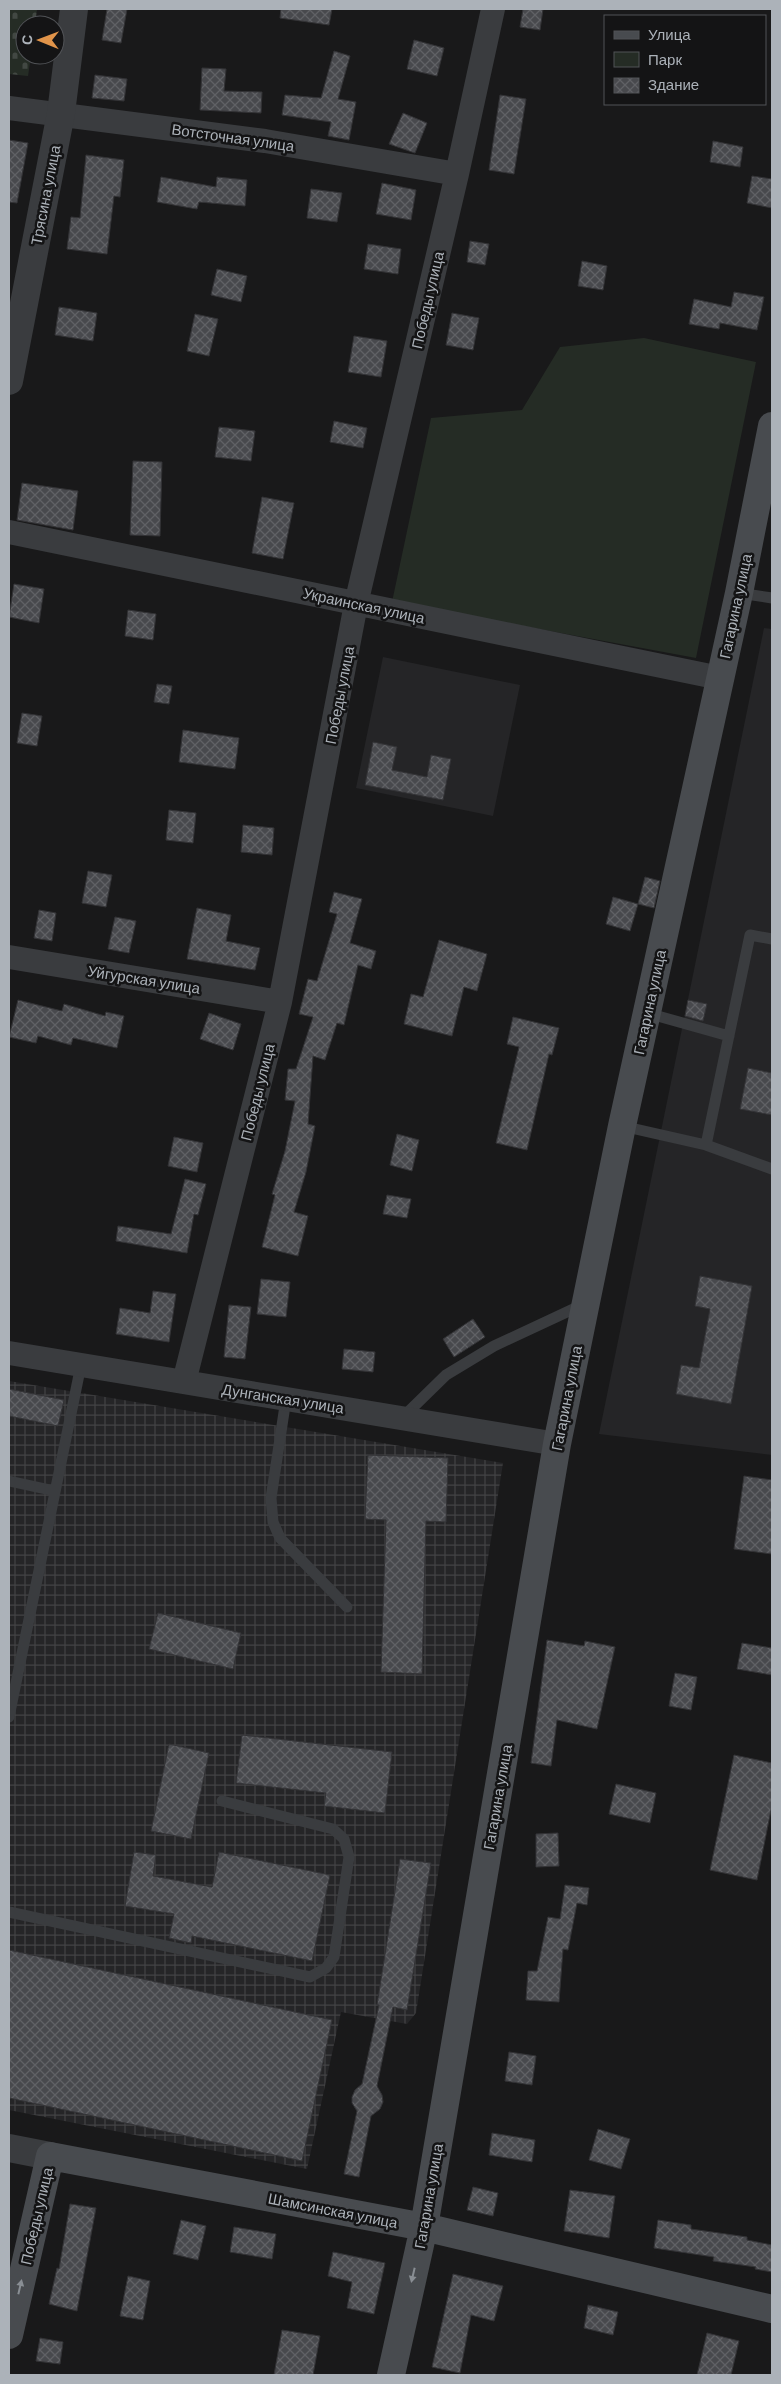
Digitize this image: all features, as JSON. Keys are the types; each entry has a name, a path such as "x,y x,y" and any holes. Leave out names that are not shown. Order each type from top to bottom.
{"main road":[{"name":"Гагарина улица","path":"391,2375 424,2227 557,1444 622,1126 739,593 772,426"},
{"name":"Шамсинская улица","path":"50,2156 424,2227 772,2309"},
{"name":"Победы улица","path":"9,2335 50,2156"}],"street":[{"name":"Трясина улица","path":"9,381 61,113 74,9"},
{"name":"Победы улица","path":"184,1382 280,1002 356,604 457,174 493,9"},
{"name":"Вотсточная улица","path":"9,108 61,113 265,141 457,174"},
{"name":"Украинская улица","path":"9,532 720,678"},
{"name":"Уйгурская улица","path":"9,957 280,1002"},
{"name":"Дунганская улица","path":"9,1353 557,1444"},
{"name":"Шамсинская улица","path":"9,2148 50,2156"}],"lane":[{"path":"739,593 772,598"},
{"path":"706,1145 750,936 772,939"},
{"path":"647,1013 729,1036"},
{"path":"622,1126 706,1145 772,1169"},
{"path":"402,1418 446,1375 494,1346 586,1304"},
{"path":"9,1717 12,1689 81,1365"},
{"path":"286,1399 271,1498 273,1522 280,1538 347,1607"},
{"path":"9,1481 55,1491"},
{"path":"9,1912 310,1977 326,1968 334,1957 349,1857 344,1839 333,1830 222,1801"}],"shaded area":[{"path":"764,628 772,629 772,1455 599,1434"},
{"path":"383,657 520,685 493,816 356,788"},
{"path":"9,1381 503,1463 416,2013 407,2024 341,2012 307,2169 9,2110"}],"green space":[{"path":"9,9 37,9 36,15 15,15 15,65 30,65 28,76 9,74"},
{"path":"644,338 756,362 696,658 392,602 431,418 522,410 560,347"}],"building":[{"path":"107,9 127,9 121,43 102,40"},
{"path":"281,9 332,9 329,25 280,18"},
{"path":"523,9 543,9 540,30 520,27"},
{"path":"414,40 444,48 437,76 407,69"},
{"path":"334,51 350,56 338,99 356,102 349,140 328,136 331,122 282,115 285,95 321,98"},
{"path":"202,68 226,69 224,91 262,92 261,113 200,110"},
{"path":"95,75 127,79 124,101 92,98"},
{"path":"500,95 526,99 514,174 489,170"},
{"path":"403,113 427,123 415,153 389,144"},
{"path":"9,140 28,143 17,203 9,202"},
{"path":"713,141 743,147 740,167 710,162"},
{"path":"86,155 124,160 120,197 114,196 107,254 67,249 71,217 80,218"},
{"path":"752,176 772,179 772,208 747,203"},
{"path":"161,177 216,187 217,177 247,180 245,206 199,202 197,209 157,202"},
{"path":"382,183 416,190 411,220 376,214"},
{"path":"311,189 342,193 337,222 307,218"},
{"path":"470,241 489,244 485,265 467,262"},
{"path":"368,244 401,249 398,274 364,269"},
{"path":"582,261 607,266 603,290 578,286"},
{"path":"217,269 247,276 241,302 211,295"},
{"path":"734,292 764,297 757,330 720,323 719,329 689,324 694,299 731,307"},
{"path":"59,307 97,313 93,341 55,335"},
{"path":"452,313 479,318 473,350 446,345"},
{"path":"195,314 218,319 209,356 187,351"},
{"path":"354,336 387,341 381,377 348,372"},
{"path":"334,421 367,428 363,448 330,442"},
{"path":"219,427 255,431 251,461 215,457"},
{"path":"133,461 162,462 160,536 130,535"},
{"path":"22,483 78,491 73,530 17,520"},
{"path":"262,497 294,503 283,559 252,553"},
{"path":"14,584 44,589 39,623 9,617"},
{"path":"128,610 156,614 153,640 125,636"},
{"path":"157,684 172,686 169,704 154,702"},
{"path":"22,713 42,716 37,746 17,743"},
{"path":"183,730 239,738 235,769 179,762"},
{"path":"373,742 397,747 392,770 427,777 431,755 451,759 443,800 365,785"},
{"path":"169,810 196,813 193,843 166,840"},
{"path":"243,825 274,828 272,855 241,852"},
{"path":"88,871 112,875 106,907 82,903"},
{"path":"645,877 660,881 654,908 638,904"},
{"path":"334,892 362,899 350,943 376,951 371,969 358,965 344,1025 337,1023 325,1060 313,1056 308,1124 315,1126 306,1172 294,1212 308,1216 298,1256 262,1247 275,1195 272,1194 285,1151 295,1101 285,1100 288,1069 296,1069 313,1017 299,1014 308,979 317,981 337,914 329,912"},
{"path":"613,897 638,904 630,931 606,924"},
{"path":"197,908 231,915 226,941 260,948 255,970 187,959"},
{"path":"39,910 56,913 52,941 34,938"},
{"path":"115,917 136,921 129,953 108,949"},
{"path":"439,940 487,954 477,991 464,987 452,1036 404,1024 411,994 423,997"},
{"path":"18,1000 62,1011 64,1004 105,1016 106,1012 124,1016 117,1048 73,1038 71,1045 38,1036 36,1043 9,1037"},
{"path":"688,1000 707,1004 703,1021 685,1016"},
{"path":"209,1013 241,1024 233,1050 200,1039"},
{"path":"513,1017 559,1028 552,1055 549,1054 527,1150 496,1143 519,1047 507,1044"},
{"path":"748,1068 772,1073 772,1115 740,1109"},
{"path":"397,1134 419,1140 412,1171 390,1165"},
{"path":"174,1137 203,1143 197,1172 168,1166"},
{"path":"185,1179 206,1184 198,1215 194,1214 187,1253 116,1241 118,1226 171,1234"},
{"path":"387,1195 411,1199 407,1218 383,1214"},
{"path":"700,1276 752,1286 731,1404 676,1394 681,1365 699,1368 710,1309 695,1306"},
{"path":"261,1279 290,1282 286,1317 257,1314"},
{"path":"153,1291 176,1294 169,1342 116,1334 120,1308 150,1313"},
{"path":"229,1305 251,1307 245,1359 224,1357"},
{"path":"473,1319 485,1337 454,1357 443,1339"},
{"path":"344,1349 375,1352 373,1372 342,1369"},
{"path":"9,1389 64,1400 58,1426 9,1416"},
{"path":"368,1455 448,1458 446,1522 426,1521 422,1674 381,1672 386,1520 365,1519"},
{"path":"744,1476 772,1480 772,1554 734,1549"},
{"path":"158,1613 241,1633 233,1669 149,1649"},
{"path":"547,1640 584,1646 585,1641 615,1647 597,1729 557,1720 551,1766 531,1763"},
{"path":"742,1643 772,1648 772,1675 737,1669"},
{"path":"675,1673 697,1677 691,1710 669,1706"},
{"path":"242,1735 392,1752 385,1813 324,1806 326,1793 236,1783"},
{"path":"169,1744 209,1753 191,1839 151,1831"},
{"path":"734,1755 772,1763 772,1805 757,1880 710,1870"},
{"path":"616,1784 656,1793 650,1823 609,1814"},
{"path":"558,1833 559,1866 536,1867 536,1834"},
{"path":"134,1852 156,1855 153,1876 212,1887 219,1852 330,1875 312,1961 192,1936 191,1943 169,1938 174,1914 125,1906"},
{"path":"400,1859 431,1863 407,2010 393,2007 377,2086 382,2095 383,2102 380,2109 371,2116 359,2177 344,2174 357,2111 352,2103 352,2097 355,2090 362,2084 379,2005 377,2005"},
{"path":"565,1885 589,1888 587,1905 577,1903 568,1950 563,1949 559,2002 526,2000 528,1971 537,1971 548,1917 560,1919"},
{"path":"9,1950 332,2020 302,2161 9,2098"},
{"path":"509,2052 536,2056 532,2085 505,2081"},
{"path":"598,2129 630,2139 621,2169 589,2160"},
{"path":"492,2133 535,2140 532,2162 489,2155"},
{"path":"473,2187 498,2193 493,2216 467,2210"},
{"path":"570,2190 615,2196 609,2238 564,2231"},
{"path":"70,2204 96,2208 77,2311 49,2304 57,2268 59,2269"},
{"path":"181,2220 206,2226 198,2260 173,2254"},
{"path":"658,2220 691,2225 691,2229 747,2237 747,2240 772,2245 772,2272 755,2269 756,2267 713,2261 714,2257 654,2248"},
{"path":"234,2227 276,2234 272,2259 230,2252"},
{"path":"333,2252 385,2263 374,2314 347,2308 352,2282 328,2276"},
{"path":"453,2274 503,2286 494,2321 471,2315 460,2373 432,2367"},
{"path":"128,2276 150,2281 143,2320 120,2316"},
{"path":"588,2305 618,2312 613,2335 584,2328"},
{"path":"282,2330 320,2336 313,2375 274,2375"},
{"path":"707,2333 739,2341 731,2375 697,2375"},
{"path":"40,2338 63,2342 60,2364 36,2361"}]}
